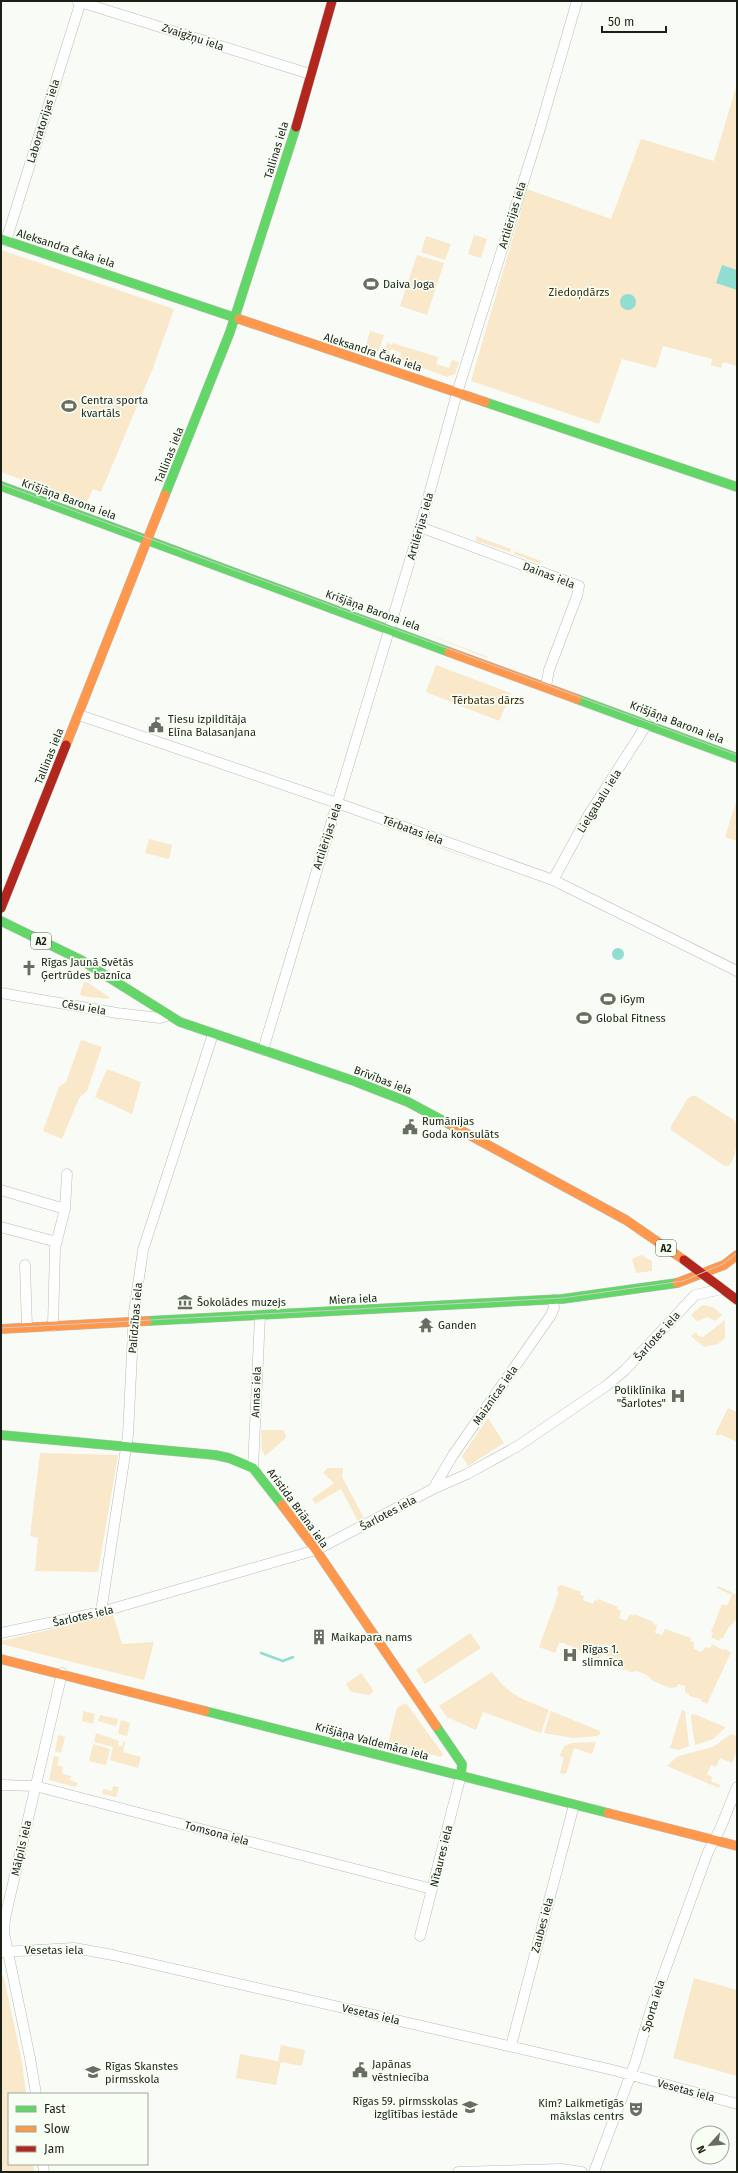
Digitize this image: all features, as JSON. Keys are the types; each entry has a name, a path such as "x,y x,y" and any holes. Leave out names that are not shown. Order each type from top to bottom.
{"main road":[{"name":"Tallinas iela","path":"1,908 79,715 235,318 266,215 296,126 332,1"},
{"name":"Aleksandra Čaka iela","path":"4,240 737,487"},
{"name":"Krišjāņa Barona iela","path":"1,486 546,686 737,758"},
{"name":"Brīvības iela","path":"1,921 87,964 168,1016 214,1034 408,1102 626,1220 704,1274 737,1300"},
{"name":"Miera iela","path":"1,1329 553,1300 667,1285 704,1274 724,1265 737,1255"},
{"name":"Aristida Briāna iela","path":"1,1435 215,1455 229,1458 253,1468 316,1550 455,1753 462,1764 461,1775"},
{"name":"Krišjāņa Valdemāra iela","path":"1,1659 62,1673 737,1846"}],"street":[{"name":"Zvaigžņu iela","path":"79,1 310,74"},
{"name":"Laboratorijas iela","path":"4,240 79,1"},
{"name":"Artilērijas iela","path":"263,1050 420,527 457,393 539,132 577,1"},
{"name":"Dainas iela","path":"420,527 579,586 548,670 546,686"},
{"name":"Tērbatas iela","path":"79,715 337,803 553,880 737,971"},
{"name":"Lielgabalu iela","path":"553,880 588,816 647,724"},
{"name":"Cēsu iela","path":"1,993 117,1013 160,1018 168,1016"},
{"name":"Palīdzības iela","path":"101,1612 126,1447 133,1323 143,1250 214,1034"},
{"path":"53,1326 57,1242 65,1208 67,1174"},
{"path":"1,1190 65,1208"},
{"path":"1,1227 57,1242"},
{"path":"25,1265 27,1327"},
{"name":"Šarlotes iela","path":"1,1633 101,1612 316,1550 434,1489 467,1474 518,1446 606,1386 639,1355 690,1298 699,1293 722,1289"},
{"name":"Maiznīcas iela","path":"434,1489 453,1455 551,1316 554,1308 553,1300"},
{"name":"Annas iela","path":"253,1468 260,1316"},
{"name":"Mālpils iela","path":"36,2093 5,1952 4,1918 62,1673"},
{"name":"Nītaures iela","path":"420,1936 461,1775"},
{"name":"Tomsona iela","path":"1,1785 35,1786 432,1889"},
{"name":"Sporta iela","path":"594,2172 630,2075 646,2030 652,2006 708,1852 737,1787"},
{"name":"Zaubes iela","path":"511,2046 574,1805"},
{"name":"Vesetas iela","path":"5,1952 60,1948 90,1950 511,2046 630,2075 737,2104"},
{"path":"458,2172 562,2169 582,2172"}],"green space":[{"name":"Ziedoņdārzs","path":"737,84 737,366 723,362 721,368 711,365 712,359 663,346 656,368 622,359 599,424 471,381 527,189 611,219 641,139 714,161"},
{"path":"474,235 487,239 481,258 468,254"},
{"path":"426,236 451,244 445,260 421,252"},
{"name":"Centra sporta kvartāls","path":"1,250 174,309 153,368 101,492 93,489 86,504 1,472"},
{"path":"417,255 444,263 427,315 400,306"},
{"path":"370,331 384,335 378,353 366,345"},
{"path":"387,343 392,345 392,343 438,357 436,364 449,368 452,360 459,362 455,374 447,377 399,359 401,353 391,349 388,356 383,355"},
{"path":"476,536 511,549 510,552 476,541"},
{"path":"514,551 541,561 540,564 514,554"},
{"path":"409,627 488,657 487,658"},
{"name":"Tērbatas dārzs","path":"436,665 511,693 499,721 426,692"},
{"path":"737,802 737,841 725,837"},
{"path":"149,839 172,845 169,859 145,853"},
{"path":"427,844 482,862 483,863"},
{"path":"84,982 87,982 109,997 109,999 82,996 80,994"},
{"path":"81,1040 102,1047 87,1091 79,1098 62,1139 43,1131 59,1087 66,1082"},
{"path":"107,1069 141,1082 132,1114 95,1097"},
{"path":"696,1096 737,1122 737,1140 734,1158 728,1166 723,1165 671,1130 671,1126 688,1098"},
{"path":"641,1255 652,1261 652,1271 636,1273 632,1259"},
{"path":"702,1305 713,1307 722,1315 715,1321 708,1317 697,1321 691,1315"},
{"path":"725,1320 725,1338 718,1344 704,1347 691,1336 696,1332 698,1336 703,1337"},
{"path":"728,1408 737,1412 737,1442 720,1434 719,1436 715,1434"},
{"path":"488,1418 504,1443 468,1466 462,1456"},
{"path":"261,1430 284,1430 286,1438 265,1456 262,1451"},
{"path":"40,1453 118,1455 98,1572 35,1571 38,1538 30,1536"},
{"path":"327,1468 343,1468 342,1477 364,1518 358,1521 341,1489 315,1504 312,1499 334,1483 323,1473"},
{"path":"562,1585 581,1592 580,1594 584,1596 583,1600 593,1604 595,1600 598,1601 598,1599 618,1607 617,1609 621,1611 619,1618 626,1621 630,1614 633,1616 634,1614 653,1622 653,1624 657,1625 655,1633 662,1635 665,1629 691,1638 690,1641 694,1642 694,1649 701,1652 706,1647 710,1648 712,1644 723,1650 724,1649 731,1652 707,1704 701,1701 701,1699 689,1696 689,1694 685,1692 685,1686 678,1684 677,1687 670,1688 651,1680 651,1678 647,1675 637,1671 631,1672 615,1666 615,1664 611,1662 611,1657 603,1654 600,1658 595,1658 564,1643 559,1643 555,1653 539,1647 559,1592 557,1591 558,1586"},
{"path":"718,1586 737,1595 737,1619 719,1641 711,1637 713,1633 711,1632 722,1604 727,1606 732,1595 717,1588"},
{"path":"113,1615 122,1644 154,1642 144,1680 1,1644 1,1641"},
{"path":"470,1633 481,1648 425,1684 416,1670"},
{"path":"492,1672 505,1687 517,1696 549,1710 541,1733 483,1712 476,1730 447,1717 439,1706"},
{"path":"361,1673 372,1688 373,1692 369,1695 351,1692 346,1684"},
{"path":"406,1703 443,1754 441,1757 388,1743 397,1708"},
{"path":"682,1710 685,1711 689,1746 679,1750 670,1748"},
{"path":"83,1711 95,1714 93,1724 82,1721"},
{"path":"551,1711 600,1731 600,1734 597,1736 574,1738 544,1733"},
{"path":"694,1714 725,1727 713,1739 695,1745 691,1718 691,1715"},
{"path":"100,1715 118,1719 116,1726 98,1721"},
{"path":"121,1720 130,1723 127,1736 118,1734"},
{"path":"96,1733 119,1741 118,1746 122,1746 123,1742 125,1742 123,1752 141,1757 138,1768 110,1760 113,1747 94,1742"},
{"path":"731,1734 737,1736 737,1751 732,1763 720,1758 716,1767 711,1765 707,1774 712,1777 711,1781 720,1785 719,1788 667,1766 678,1756 713,1747"},
{"path":"58,1735 65,1737 61,1753 55,1751"},
{"path":"596,1742 592,1754 574,1748 566,1774 560,1773 564,1758 560,1756 564,1746 572,1743"},
{"path":"93,1744 110,1749 106,1765 89,1761"},
{"path":"54,1756 59,1757 57,1765 63,1767 62,1774 71,1776 70,1780 78,1783 76,1787 49,1780"},
{"path":"113,1786 119,1787 116,1797 102,1794 103,1789 112,1791"},
{"path":"1,1974 4,1978 22,2062 26,2093 8,2093 8,2165 33,2165 34,2172 1,2172"},
{"path":"694,1978 737,1990 737,2076 673,2058"},
{"path":"281,2045 305,2050 302,2066 281,2062 276,2085 236,2078 240,2054 278,2061"}],"water":[{"path":"722,265 737,270 737,290 716,283"},
{"path":"625,294 631,294 636,299 634,308 631,310 625,310 620,305 620,299"},
{"path":"616,948 620,948 624,954 620,960 616,960 612,956 612,952"}],"waterway":[{"path":"261,1653 283,1661 293,1657"}],"tram line":[{"path":"1,484 737,755"},
{"path":"1,1328 562,1298 683,1281 723,1264 737,1253"}],"traffic: fast":[{"path":"165,495 230,332 296,127"},
{"path":"1,239 239,319"},
{"path":"485,402 737,487"},
{"path":"1,486 449,652"},
{"path":"577,699 737,758"},
{"path":"1,921 81,960 180,1022 354,1081 408,1102 451,1125"},
{"path":"147,1321 562,1299 677,1283"},
{"path":"1,1435 215,1455 229,1458 253,1468 282,1505"},
{"path":"205,1711 608,1813"},
{"path":"436,1726 462,1764 461,1775"}],"traffic: slow":[{"path":"239,319 485,402"},
{"path":"66,745 165,495"},
{"path":"449,652 577,699"},
{"path":"451,1125 626,1220 684,1260"},
{"path":"677,1283 724,1265 737,1255"},
{"path":"1,1329 147,1321"},
{"path":"282,1505 316,1550 436,1726"},
{"path":"1,1659 205,1711"},
{"path":"608,1813 737,1846"}],"traffic: jam":[{"path":"296,127 332,1"},
{"path":"1,908 66,745"},
{"path":"684,1260 737,1300"}],"place":[{"name":"Daiva Joga","path":"371,284"},
{"name":"Centra sporta kvartāls","path":"69,406"},
{"name":"Tiesu izpildītāja Elīna Balasanjana","path":"156,725"},
{"name":"Rīgas Jaunā Svētās Ģertrūdes baznīca","path":"29,968"},
{"name":"iGym","path":"608,999"},
{"name":"Global Fitness","path":"584,1018"},
{"name":"Rumānijas Goda konsulāts","path":"410,1127"},
{"name":"Šokolādes muzejs","path":"185,1302"},
{"name":"Ganden","path":"426,1325"},
{"name":"Poliklīnika \"Šarlotes\"","path":"678,1396"},
{"name":"Maikapara nams","path":"319,1637"},
{"name":"Rīgas 1. slimnīca","path":"570,1655"},
{"name":"Japānas vēstniecība","path":"360,2070"},
{"name":"Rīgas Skanstes pirmsskola","path":"93,2072"},
{"name":"Rīgas 59. pirmsskolas izglītības iestāde","path":"470,2107"},
{"name":"Kim? Laikmetīgās mākslas centrs","path":"636,2109"}]}
